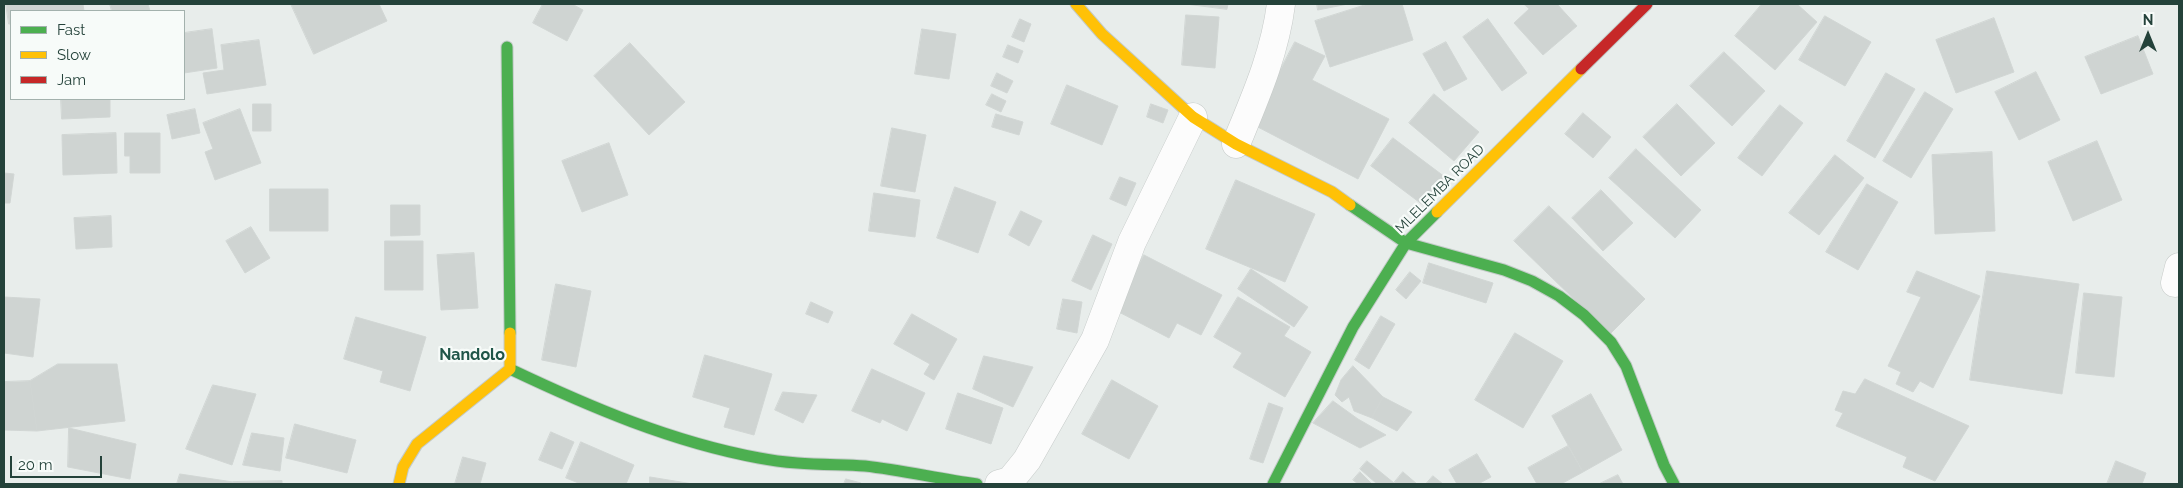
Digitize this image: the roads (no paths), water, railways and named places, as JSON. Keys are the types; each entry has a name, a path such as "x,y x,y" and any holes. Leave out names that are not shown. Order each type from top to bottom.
{"street":[{"path":"1076,4 1102,34 1193,117 1236,144 1332,192 1406,243 1504,270 1532,281 1559,296 1584,315 1611,342 1626,366 1664,465 1674,484"},
{"path":"1236,144 1263,77 1278,26 1281,4"},
{"name":"MLELEMBA ROAD","path":"1273,484 1353,327 1406,243 1647,4"},
{"path":"507,47 510,369"},
{"path":"999,484 1010,481 1027,460 1095,340 1132,242 1193,117"},
{"path":"399,484 403,467 417,444 510,369"},
{"path":"510,369 571,399 605,412 687,441 759,459 880,468 977,484"}],"district":[{"name":"Nandolo","path":"472,355"}]}
